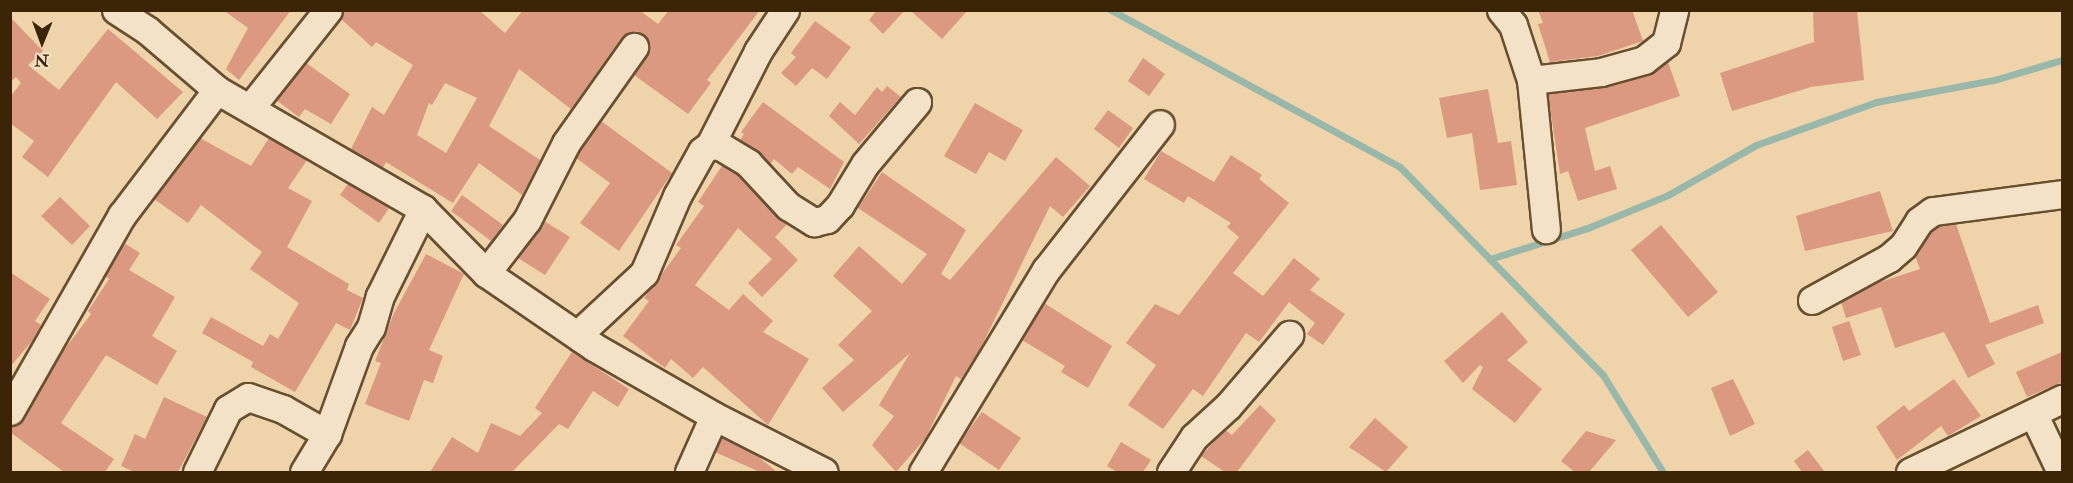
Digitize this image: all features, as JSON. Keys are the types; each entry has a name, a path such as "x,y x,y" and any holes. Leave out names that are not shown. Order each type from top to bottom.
{"street":[{"path":"116,10 148,31 217,90 423,209 486,273 582,338 714,416 824,472"},
{"path":"250,108 328,10"},
{"path":"582,338 587,327 644,273 677,196 702,151 710,145 758,51 785,10"},
{"path":"1501,10 1513,25 1531,80 1546,229"},
{"path":"1531,80 1601,72 1644,60 1666,43 1674,10"},
{"path":"486,273 527,220 566,143 634,47"},
{"path":"10,411 122,215 217,90"},
{"path":"710,145 720,146 748,163 788,206 814,222 827,219 840,205 865,164 918,102"},
{"path":"923,472 1046,270 1160,124"},
{"path":"1812,300 1888,258 1903,246 1919,221 1934,211 2062,194"},
{"path":"304,472 327,434 359,346 371,327 380,296 423,209"},
{"path":"1171,472 1194,437 1228,406 1289,335"},
{"path":"197,472 228,408 248,397 283,410 327,434"},
{"path":"1910,472 2062,399"},
{"path":"2033,413 2061,472"},
{"path":"690,472 714,416"}],"building":[{"path":"223,10 291,10 239,80 226,69 248,28"},
{"path":"343,10 479,10 505,33 523,10 639,10 658,24 669,10 760,10 707,80 711,83 688,114 634,75 650,48 644,35 636,31 621,38 571,109 519,69 489,126 540,160 522,195 479,163 453,203 386,162 383,168 351,149 372,107 384,115 413,65 376,42 372,47 341,19","holes":["445,83 477,98 446,153 417,135 429,103 432,105"]},
{"path":"877,10 905,10 883,34 869,20"},
{"path":"910,10 968,10 942,39"},
{"path":"1538,10 1632,10 1643,41 1598,56 1550,62 1538,24 1543,23"},
{"path":"1813,10 1857,10 1864,80 1811,87 1732,111 1720,73 1814,42"},
{"path":"10,17 43,51 28,65 59,90 108,29 183,92 157,119 116,82 48,177 22,157 34,141 10,123 10,97 21,83 16,77 10,82"},
{"path":"815,21 851,47 827,79 812,68 796,86 781,73 796,57 791,53"},
{"path":"1143,58 1165,74 1149,96 1128,81"},
{"path":"1668,62 1680,96 1585,128 1595,171 1610,166 1617,189 1578,201 1568,171 1560,174 1548,94 1605,87 1649,75"},
{"path":"306,63 350,94 331,124 305,109 299,117 276,100"},
{"path":"887,86 901,97 859,144 829,116 840,102 855,115 877,87 882,92"},
{"path":"1488,89 1498,143 1511,141 1517,185 1480,190 1472,133 1447,138 1439,98"},
{"path":"763,102 844,162 830,189 798,167 792,174 774,159 770,164 740,140 744,134 741,132"},
{"path":"975,103 1023,130 1005,161 989,152 976,174 944,156"},
{"path":"1108,110 1133,128 1119,148 1094,129"},
{"path":"601,121 672,173 619,251 580,223 610,183 576,158"},
{"path":"200,138 251,166 269,138 307,160 288,188 312,201 287,247 349,284 347,290 363,298 350,330 336,323 295,392 251,367 253,362 202,333 211,317 263,346 270,334 278,339 299,303 250,269 262,252 201,205 188,223 154,199"},
{"path":"1161,151 1214,182 1231,155 1262,175 1259,179 1289,203 1233,273 1263,296 1294,258 1320,279 1310,290 1345,314 1323,345 1307,334 1315,323 1289,302 1259,342 1246,333 1203,396 1193,389 1163,429 1128,405 1156,365 1126,343 1155,304 1179,315 1239,237 1227,227 1231,223 1188,196 1184,203 1144,179"},
{"path":"1056,157 1090,186 1063,217 1050,206 981,347 961,379 956,376 925,439 896,472 872,445 894,416 879,405 910,353 843,412 822,388 854,360 838,345 872,311 833,276 859,246 902,284 927,254 858,208 882,172 966,230 941,274 950,280"},
{"path":"722,166 738,175 787,224 775,237 798,260 762,297 748,283 772,259 738,228 695,285 729,310 743,294 773,321 763,332 809,359 768,425 703,367 693,378 671,359 665,368 623,336 649,301 644,298 681,248 676,245 704,206 698,202"},
{"path":"348,184 389,208 379,223 340,195"},
{"path":"1880,191 1893,231 1805,251 1796,216"},
{"path":"462,195 503,225 491,241 451,211"},
{"path":"60,197 90,226 72,245 41,216"},
{"path":"544,221 570,237 545,275 518,258"},
{"path":"1956,224 1990,323 2038,305 2044,323 1985,345 1995,364 1968,378 1944,332 1895,348 1881,307 1846,318 1841,302 1874,284 1920,269 1915,256 1931,232 1939,226"},
{"path":"1661,225 1718,292 1688,317 1631,250"},
{"path":"124,243 140,253 129,270 175,297 152,336 177,351 157,385 106,355 61,423 114,459 105,472 64,472 10,432 10,427 24,419 61,354 91,314 88,311 109,279 105,276"},
{"path":"426,254 464,274 429,350 443,356 433,383 424,380 409,421 365,404 381,363 375,361 394,313"},
{"path":"10,272 50,299 35,321 41,325 32,341 10,367"},
{"path":"1044,303 1112,346 1088,388 1061,372 1065,366 1022,340"},
{"path":"1502,312 1528,342 1507,360 1542,389 1515,423 1472,389 1483,367 1480,365 1463,383 1444,361"},
{"path":"1849,321 1861,355 1843,361 1832,327"},
{"path":"572,352 629,389 618,407 593,391 568,429 559,424 512,472 430,472 452,437 478,453 491,423 520,436 542,413 535,408"},
{"path":"2062,352 2062,382 2027,397 2016,372"},
{"path":"1733,379 1755,424 1730,436 1711,388"},
{"path":"1954,379 1981,416 1948,436 1941,426 1897,460 1876,427 1904,405 1909,411"},
{"path":"164,397 207,417 178,472 134,472 121,466 135,434 145,439"},
{"path":"1260,405 1276,420 1237,472 1225,472 1201,456 1225,430 1232,435"},
{"path":"982,412 1021,438 999,470 959,443"},
{"path":"1375,418 1408,447 1386,472 1349,447"},
{"path":"1586,431 1616,440 1589,472 1575,472 1561,461"},
{"path":"722,438 756,455 777,472 760,472 715,452"},
{"path":"1121,442 1151,460 1143,472 1117,472 1107,466"},
{"path":"1808,450 1825,472 1802,472 1794,461"}],"waterway":[{"path":"1111,10 1400,167 1603,375 1663,472"},
{"path":"1490,259 1590,227 1668,195 1756,145 1876,102 1994,80 2062,60"}]}
